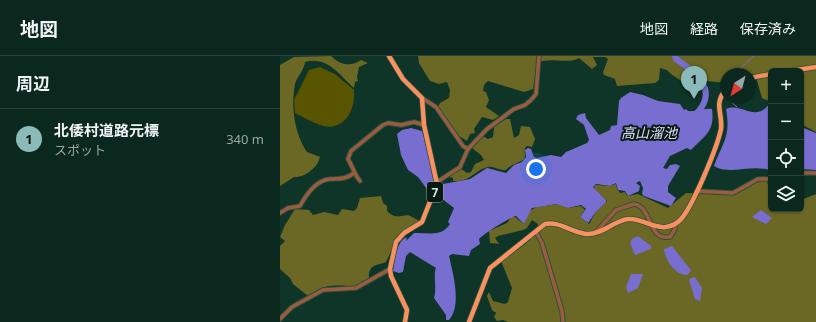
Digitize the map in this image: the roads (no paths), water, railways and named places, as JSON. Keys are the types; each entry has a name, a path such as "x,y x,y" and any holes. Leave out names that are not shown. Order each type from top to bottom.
{"main road":[{"path":"389,56 403,79 422,98"},
{"path":"804,69 816,67"},
{"path":"756,77 768,75"},
{"name":"7","path":"405,322 407,310 394,287 390,269 396,242 404,233 422,222 437,182 424,125 422,98"},
{"path":"469,322 490,268 545,224 550,223 585,234 595,233 627,219 640,221 662,228 674,224 683,215 697,191 721,129 720,103"}],"street":[{"path":"437,182 460,167 468,149 486,129 514,109 526,105 536,94 539,56"},
{"path":"422,98 436,107 463,146 468,149"},
{"path":"360,181 354,173 354,167 348,159 351,151 377,129 388,123 401,125 414,122 424,125"},
{"path":"280,213 288,208 300,206 306,195 321,182 331,178 344,180 354,173"},
{"path":"804,173 816,173"},
{"path":"697,191 733,194 758,179 768,179"},
{"path":"595,233 616,210 634,204 643,208 656,233 666,238 670,237 673,233 675,229 674,224"},
{"path":"536,232 542,243 560,303 563,322"},
{"path":"280,319 292,307 323,290 351,289 362,286 390,269"}],"water":[{"name":"高山溜池","path":"630,92 658,101 680,104 684,110 686,109 688,111 712,109 712,123 705,136 691,150 687,148 670,156 663,168 667,169 670,165 676,164 680,166 668,186 668,192 676,198 671,206 644,196 642,194 643,188 640,181 636,183 640,186 639,191 628,196 625,191 618,190 616,183 610,186 596,184 593,187 606,200 606,202 588,223 580,217 586,209 581,205 568,208 557,204 532,208 524,224 516,216 509,219 479,239 480,244 471,250 469,256 452,254 449,256 456,298 453,314 449,320 446,320 446,315 434,298 436,268 410,252 406,256 403,272 399,273 393,271 398,247 403,239 407,237 406,241 414,233 438,233 450,224 448,222 454,208 437,195 443,184 470,179 487,168 506,173 514,165 522,162 526,157 525,150 528,148 531,149 534,157 537,158 551,155 561,157 566,152 587,143 589,140 584,125 576,119 578,115 585,113 586,118 599,135 610,130 611,126 617,125 619,101"},
{"path":"768,105 768,170 757,168 727,170 714,166 727,133 728,126 726,109 737,108 758,112"},
{"path":"411,128 422,131 423,134 434,179 432,191 427,189 418,177 408,170 401,155 397,134 402,130"},
{"path":"804,128 816,133 816,170 804,169"},
{"path":"761,210 772,218 766,224 752,217"},
{"path":"638,236 651,246 651,249 635,255 630,243 632,239"},
{"path":"672,246 690,269 691,271 687,275 675,270 666,258 664,249"},
{"path":"631,274 643,274 638,288 628,293 626,287"},
{"path":"695,277 702,288 700,301 695,299 689,280"}],"waterway":[{"path":"675,56 676,59 697,76 705,89 706,97 703,105 696,114"},
{"path":"741,68 754,56"},
{"path":"734,104 737,107"}],"place":[{"name":"北倭村道路元標","path":"694,99"}]}
